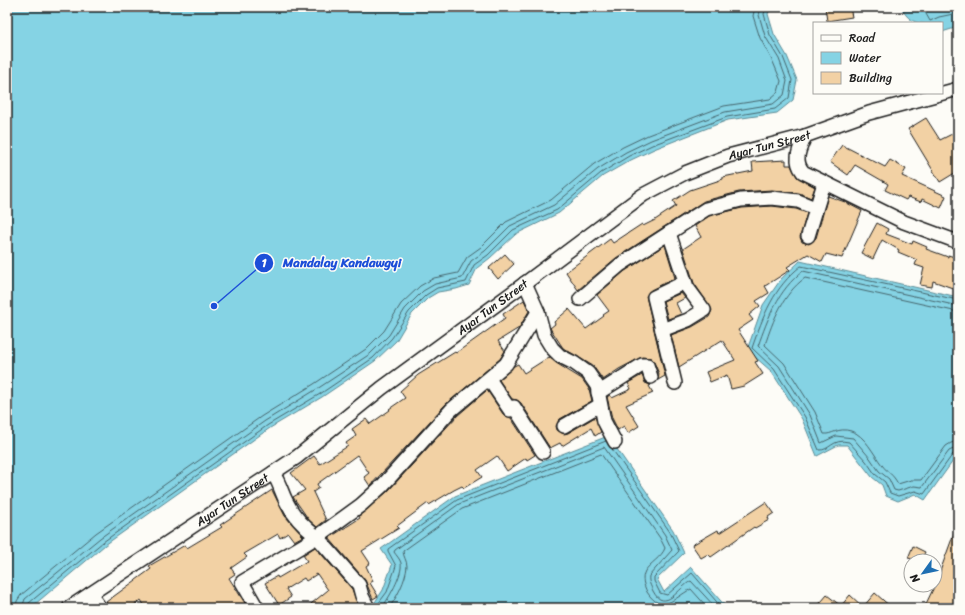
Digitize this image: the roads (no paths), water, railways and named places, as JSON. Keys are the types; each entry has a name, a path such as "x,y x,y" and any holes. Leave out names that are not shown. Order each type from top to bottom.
{"street":[{"name":"Ayar Tun Street","path":"943,93 958,89"},
{"name":"Ayar Tun Street","path":"68,608 297,457 382,388 643,195 685,173 728,156 805,136 869,113 939,94"},
{"path":"805,136 798,155 800,168 808,175 904,222 958,242"},
{"path":"808,236 815,208 824,183"},
{"path":"580,299 620,265 706,209 741,200 772,198 798,201 815,208"},
{"path":"662,330 688,320 704,310 685,282 669,233"},
{"path":"675,383 654,297 685,282"},
{"path":"525,283 538,312 544,335 552,348 560,356 574,363 588,373 597,386 606,428 615,442"},
{"path":"256,608 242,582 316,537 361,506 382,486 451,410 489,379 511,358 538,312"},
{"path":"564,426 642,365 647,365 651,376"},
{"path":"489,379 510,410 514,407 543,452"},
{"path":"273,473 281,485 286,501 295,515 306,529 316,537 359,585 362,596 368,608"},
{"path":"90,594 100,608"}],"water":[{"path":"7,7 771,7 768,14 774,34 787,56 797,80 793,100 777,113 728,120 654,149 603,176 559,213 516,234 477,268 469,285 438,292 428,298 412,314 396,341 375,361 322,397 270,428 105,545 34,605 27,608 7,608"},
{"path":"901,7 958,7 958,27 943,32 943,22 913,21"},
{"path":"800,261 958,297 958,454 925,500 915,494 898,501 886,496 882,485 872,477 847,445 838,445 817,456 802,419 771,371 747,350 763,305 781,279"},
{"path":"608,436 673,530 684,553 657,579 664,592 691,567 727,608 371,608 383,590 392,565 381,549 455,496"}],"place":[{"name":"Mandalay Kandawgyi","path":"214,306"}]}
